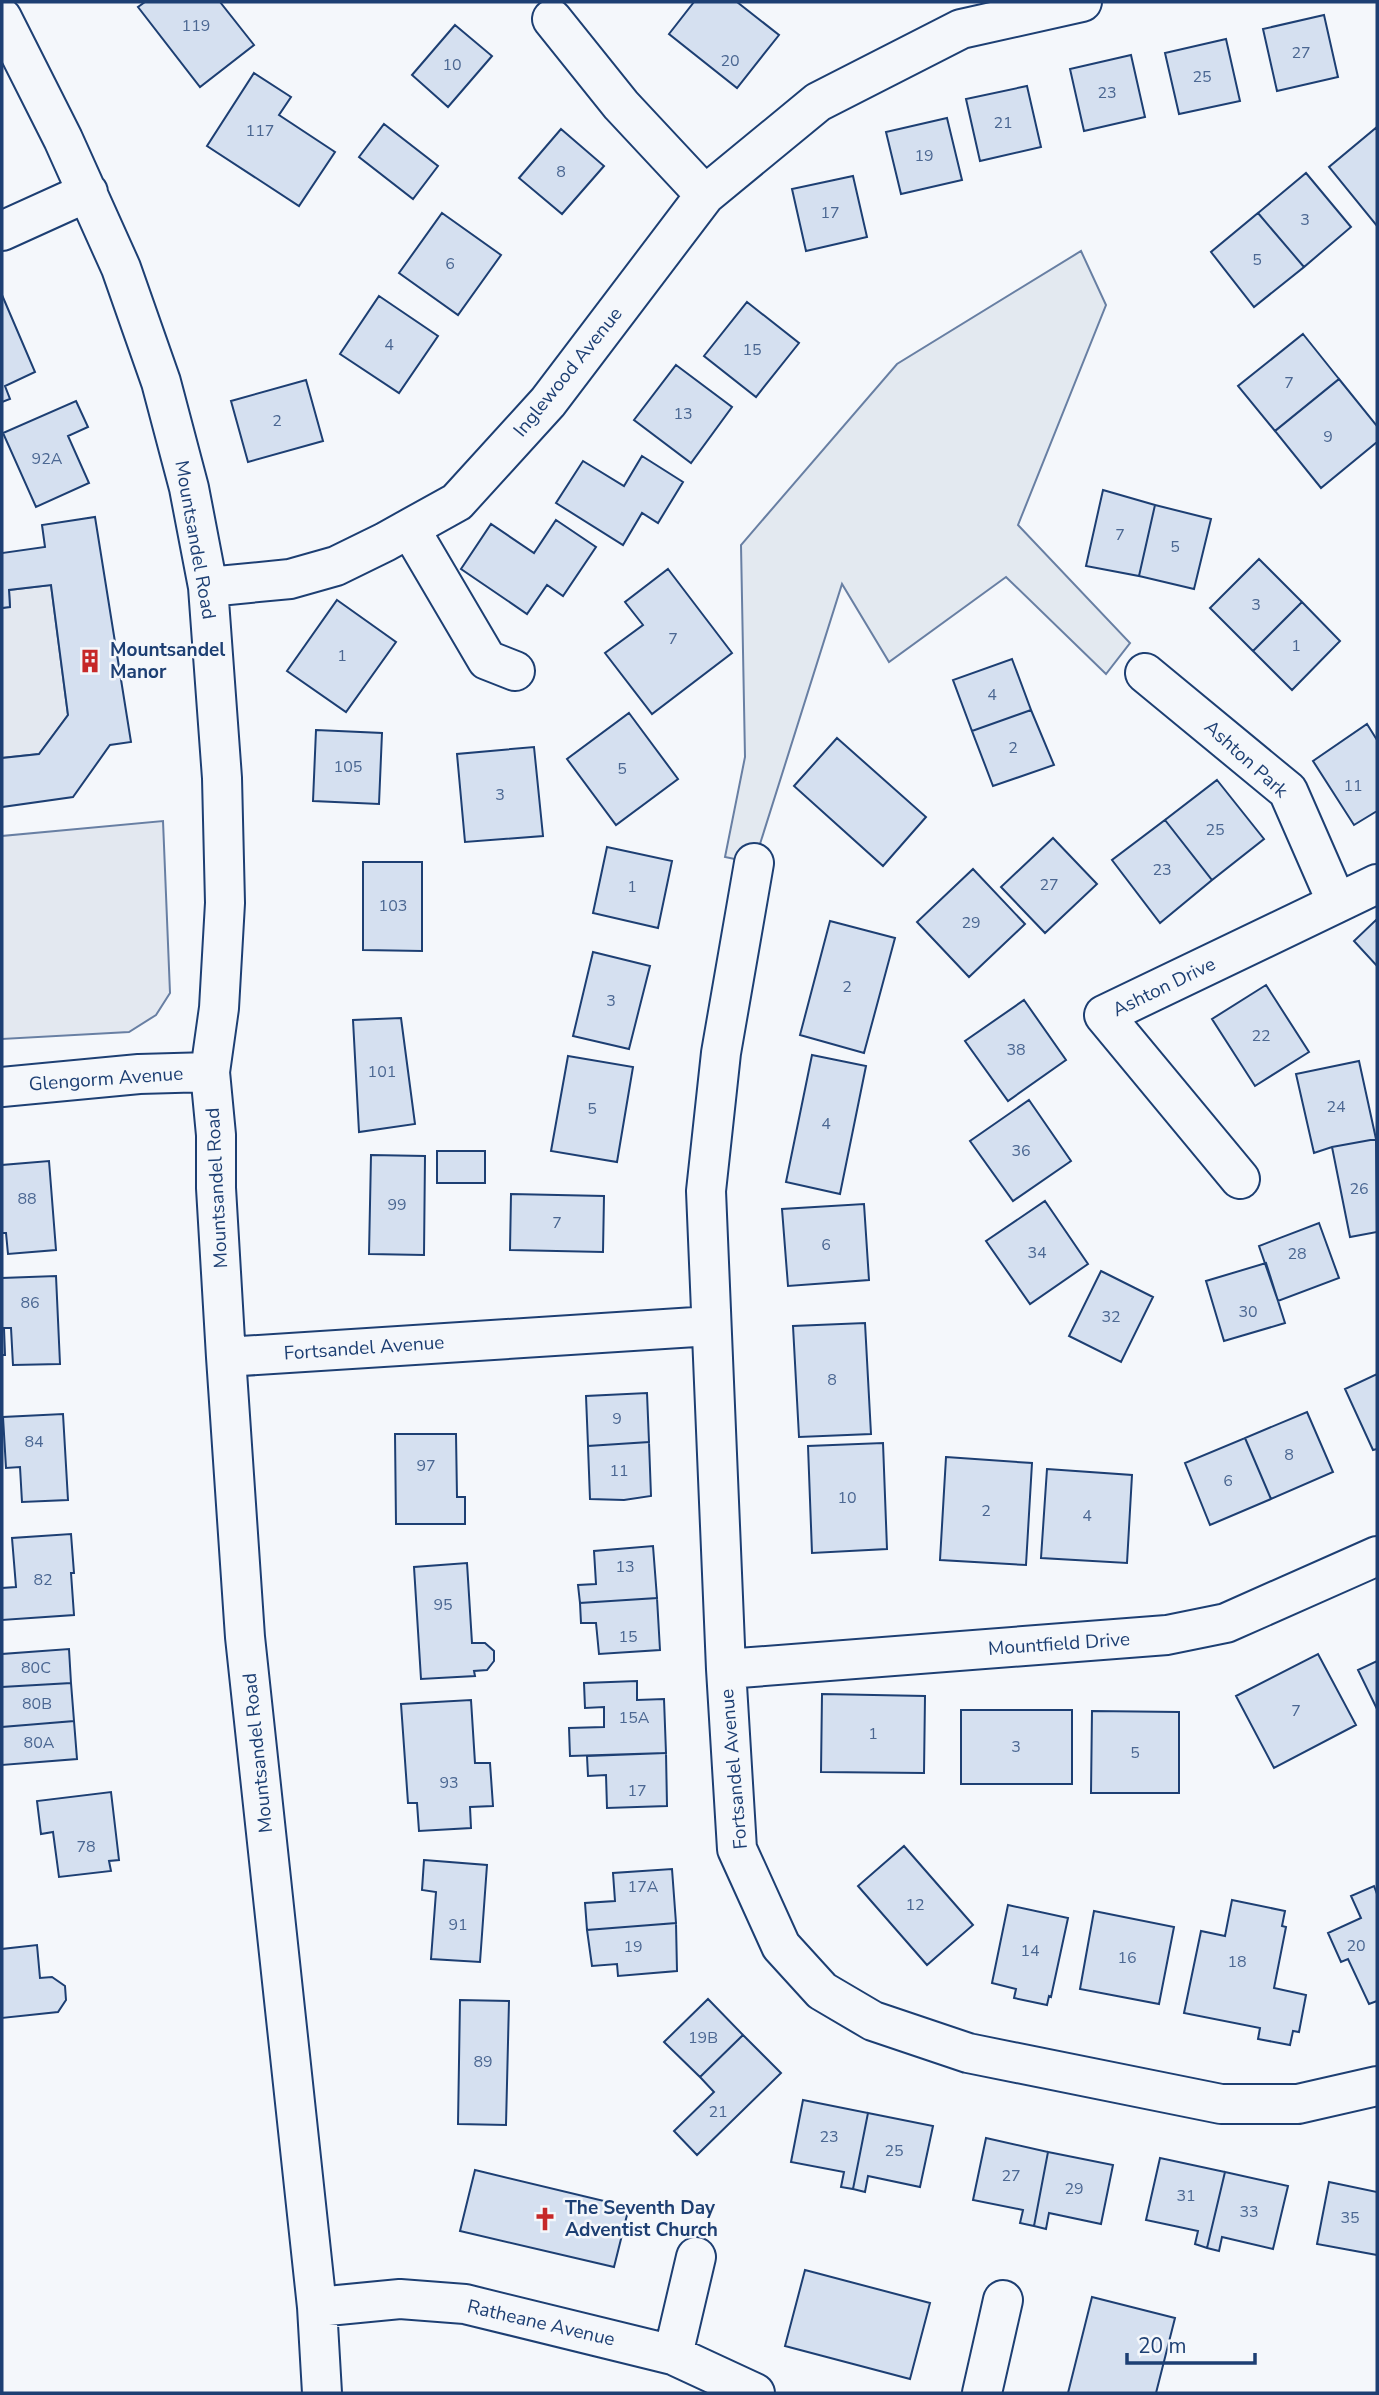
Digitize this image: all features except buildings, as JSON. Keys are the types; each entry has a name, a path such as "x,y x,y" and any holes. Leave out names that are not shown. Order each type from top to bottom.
{"street":[{"name":"Inglewood Avenue","path":"208,587 290,579 336,566 457,502 548,402 705,195 818,102 961,29 990,11 1082,2"},
{"name":"Mountsandel Road","path":"2,18 88,192 121,268 161,382 189,488 208,587 222,778 225,903 219,1008 210,1072 216,1135 216,1188 226,1357 245,1637 317,2307 322,2393"},
{"path":"552,19 621,104 705,195"},
{"path":"2,231 88,192"},
{"path":"410,529 487,660 515,671"},
{"name":"Ashton Park","path":"1145,673 1288,791 1337,903"},
{"name":"Fortsandel Avenue","path":"754,863 721,1053 706,1191 726,1669 737,1849 781,1946 822,1991 873,2021 968,2053 1221,2104 1298,2104 1377,2086"},
{"name":"Ashton Drive","path":"1240,1179 1104,1016 1377,884"},
{"name":"Glengorm Avenue","path":"2,1087 139,1074 210,1072"},
{"name":"Fortsandel Avenue","path":"226,1357 711,1326"},
{"name":"Mountfield Drive","path":"726,1669 1167,1635 1226,1623 1377,1556"},
{"path":"673,2355 696,2257"},
{"name":"Ratheane Avenue","path":"317,2307 400,2299 465,2304 673,2355 755,2393"},
{"path":"982,2393 1003,2300"}],"shaded area":[{"path":"1081,251 1106,305 1018,525 1130,643 1106,674 1006,577 889,662 842,584 754,863 725,857 745,757 741,545 897,364"},
{"path":"51,585 68,715 39,754 2,758 2,608 10,606 9,590"},
{"path":"163,821 170,993 156,1015 129,1032 2,1039 2,836"}],"place":[{"name":"Mountsandel Manor","path":"90,661"},
{"name":"The Seventh Day Adventist Church","path":"545,2219"}]}
